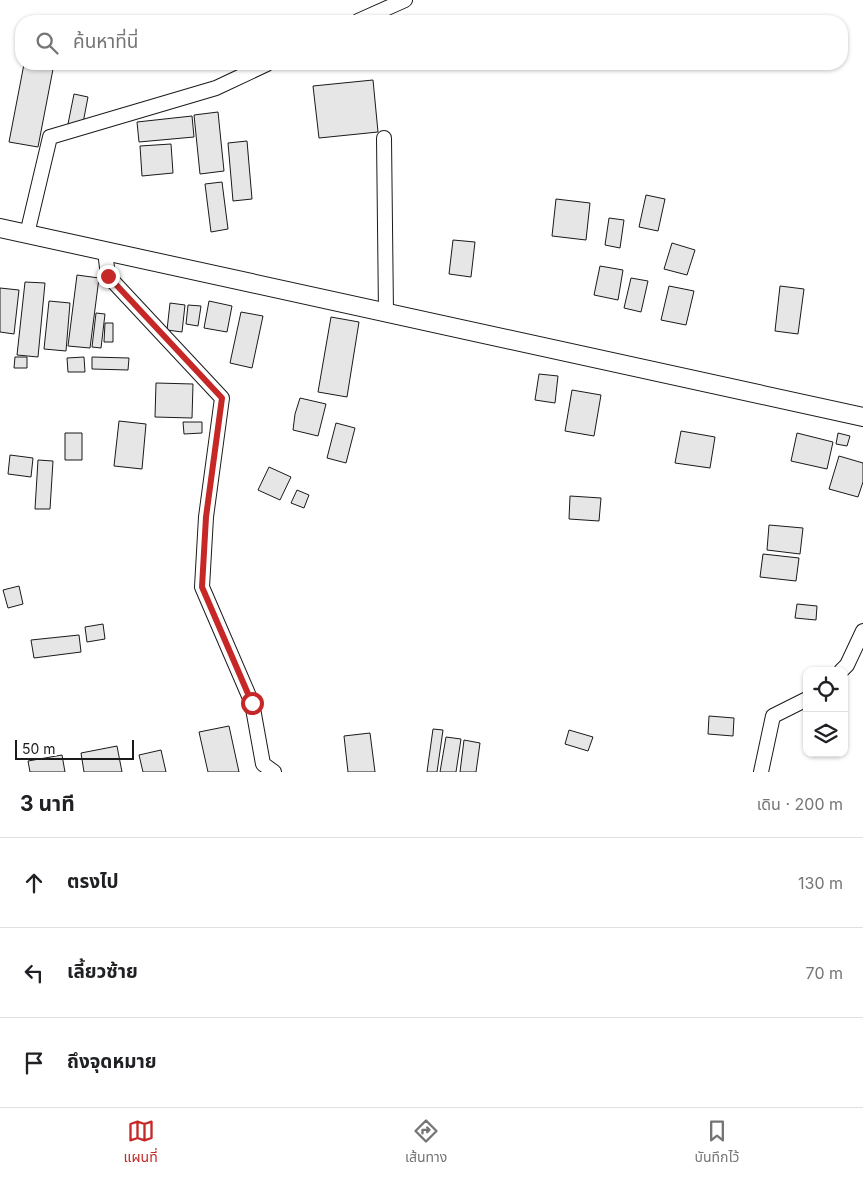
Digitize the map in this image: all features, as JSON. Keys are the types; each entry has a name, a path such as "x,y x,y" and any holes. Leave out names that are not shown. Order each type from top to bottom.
{"street":[{"path":"371,15 404,0"},
{"path":"28,234 50,137 216,88 254,70"},
{"path":"384,138 386,313"},
{"path":"0,228 863,417"},
{"path":"105,251 108,276 222,398 206,517 202,587 252,703 263,764 274,772"},
{"path":"845,667 863,631"},
{"path":"761,772 773,716 803,701"}],"building":[{"path":"23,70 53,70 38,147 9,142"},
{"path":"373,80 378,132 319,138 313,86"},
{"path":"74,94 88,97 83,123 68,124"},
{"path":"218,112 224,171 200,174 194,115"},
{"path":"192,116 194,137 139,142 137,122"},
{"path":"247,141 252,199 233,201 228,143"},
{"path":"171,144 173,173 142,176 140,146"},
{"path":"222,182 228,229 211,232 205,184"},
{"path":"646,195 665,199 658,231 639,227"},
{"path":"556,199 590,203 586,240 552,236"},
{"path":"609,218 624,220 620,248 605,245"},
{"path":"453,240 475,242 471,277 449,274"},
{"path":"672,243 695,250 687,275 664,269"},
{"path":"600,266 623,270 618,300 594,295"},
{"path":"77,275 99,278 90,348 68,346"},
{"path":"631,278 648,281 641,312 624,308"},
{"path":"25,282 45,283 38,357 17,355"},
{"path":"669,286 694,291 686,325 661,320"},
{"path":"780,286 804,289 798,334 775,331"},
{"path":"0,288 19,290 14,334 0,332"},
{"path":"49,301 70,303 66,351 44,349"},
{"path":"209,301 232,306 227,332 204,328"},
{"path":"170,303 185,305 182,332 167,330"},
{"path":"188,305 201,306 198,326 186,324"},
{"path":"241,312 263,316 252,368 230,363"},
{"path":"96,313 105,314 101,348 92,347"},
{"path":"331,317 359,322 347,397 318,392"},
{"path":"105,323 113,323 113,342 104,342"},
{"path":"15,357 27,357 27,368 14,368"},
{"path":"84,357 85,372 68,372 67,358"},
{"path":"92,357 129,358 128,370 92,369"},
{"path":"539,374 558,376 555,403 535,400"},
{"path":"156,383 193,384 192,418 155,417"},
{"path":"572,390 601,395 594,436 565,431"},
{"path":"300,398 326,404 318,436 293,430"},
{"path":"119,421 146,424 142,469 114,466"},
{"path":"183,422 202,422 202,433 184,434"},
{"path":"336,423 355,428 346,463 327,458"},
{"path":"681,431 715,437 710,468 675,463"},
{"path":"65,433 82,433 82,460 65,460"},
{"path":"797,433 833,442 827,469 791,461"},
{"path":"838,433 850,436 847,446 836,444"},
{"path":"10,455 33,458 31,477 8,474"},
{"path":"839,456 863,463 863,482 858,497 829,489"},
{"path":"38,460 53,461 50,509 35,509"},
{"path":"269,467 291,477 280,500 258,490"},
{"path":"297,490 309,495 304,508 291,503"},
{"path":"570,496 601,498 599,521 569,519"},
{"path":"769,525 803,528 800,554 767,550"},
{"path":"763,554 799,558 796,581 760,577"},
{"path":"19,586 23,604 8,608 3,590"},
{"path":"797,604 817,606 816,620 795,618"},
{"path":"103,624 105,639 87,642 85,627"},
{"path":"79,635 81,652 34,658 31,640"},
{"path":"709,716 734,718 733,736 708,734"},
{"path":"229,726 239,772 208,772 199,732"},
{"path":"433,729 443,730 437,772 427,772"},
{"path":"569,730 593,737 588,751 565,744"},
{"path":"370,733 375,772 348,772 344,736"},
{"path":"446,737 461,739 456,772 440,772"},
{"path":"464,740 480,743 476,772 460,772"},
{"path":"117,746 122,772 84,772 81,753"},
{"path":"161,750 166,772 143,772 139,755"},
{"path":"62,755 65,772 30,772 28,761"}],"route":[{"path":"108,276 222,398 206,517 202,587 252,703"}]}
